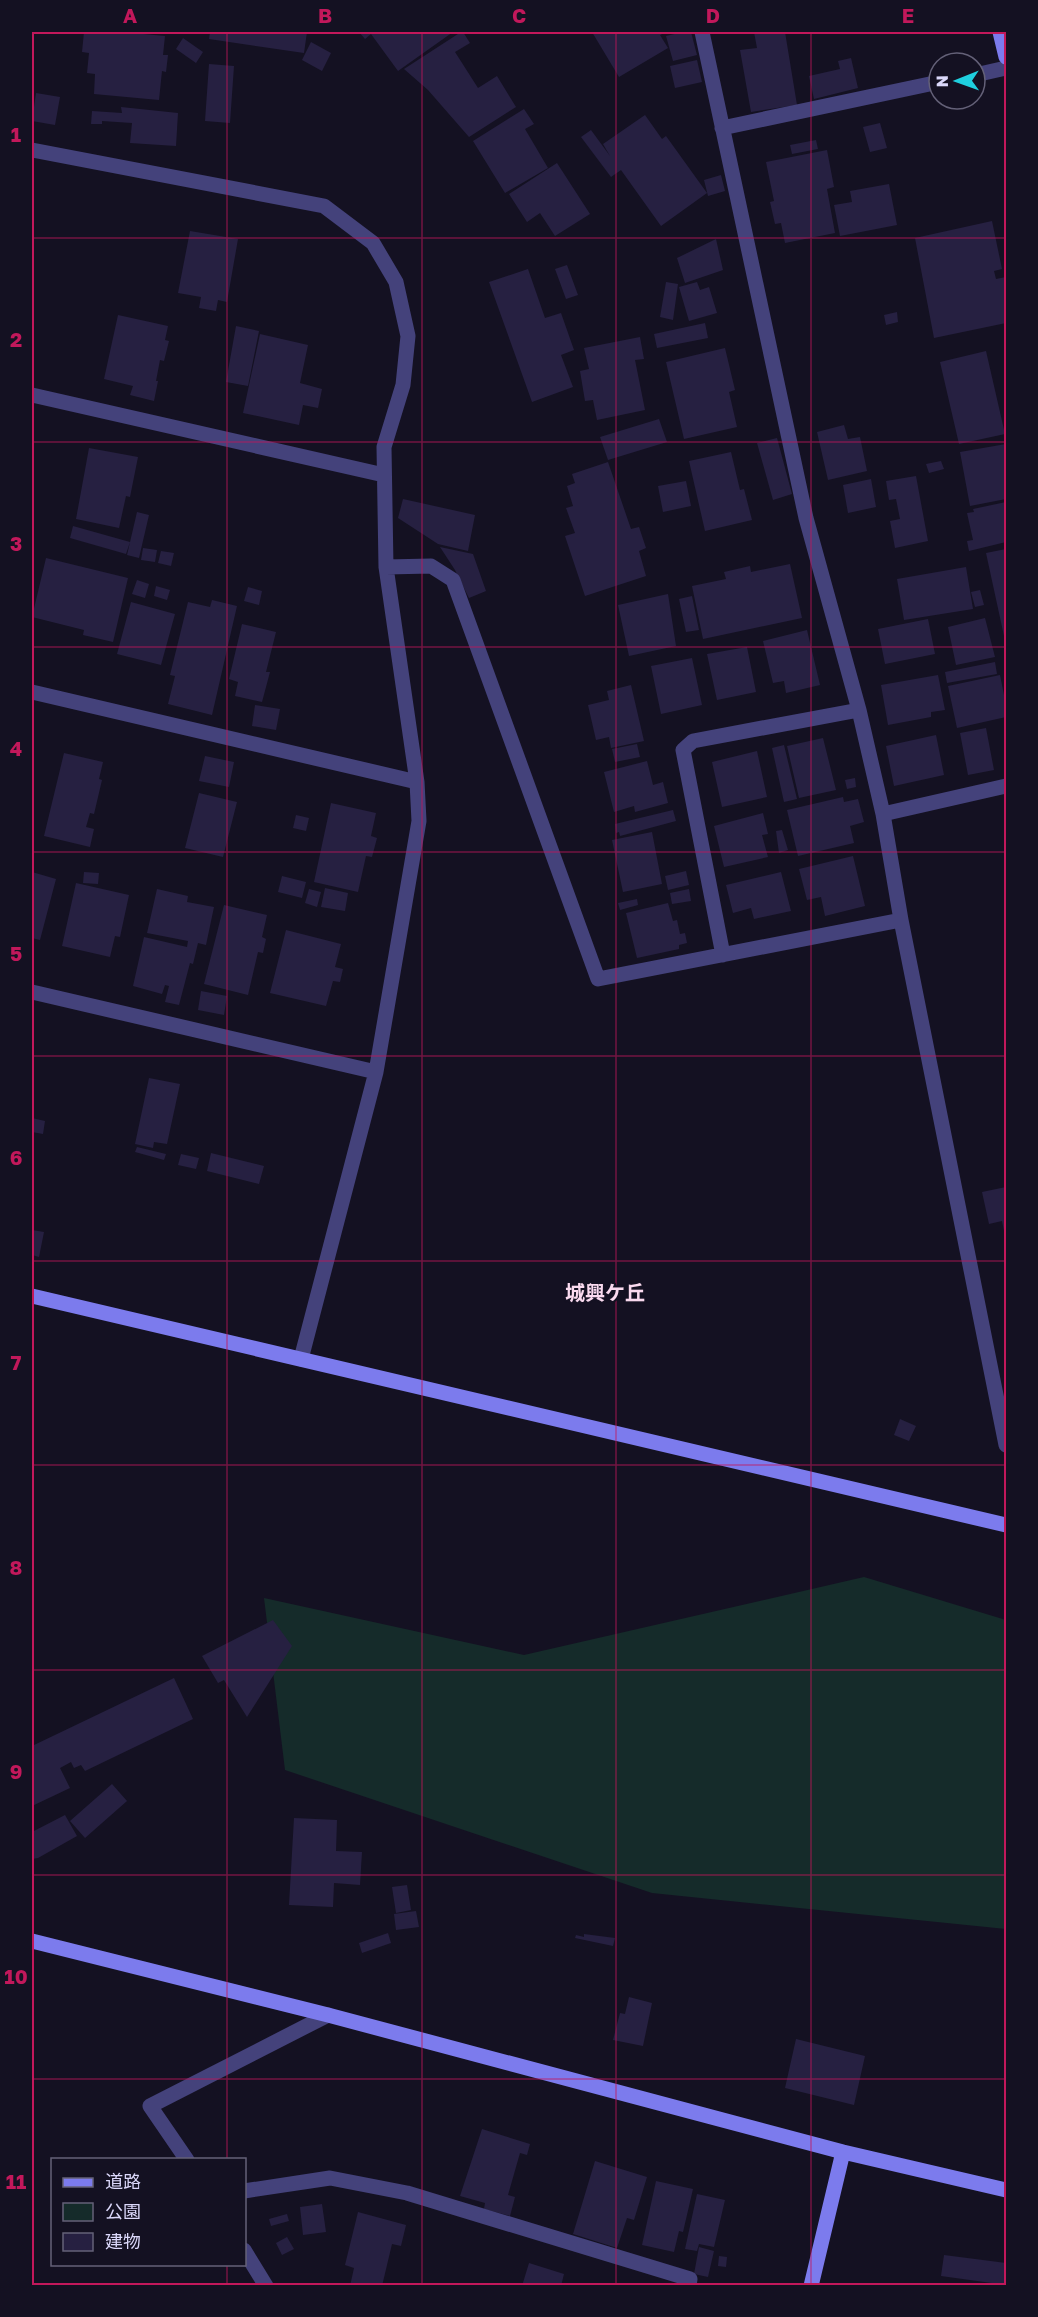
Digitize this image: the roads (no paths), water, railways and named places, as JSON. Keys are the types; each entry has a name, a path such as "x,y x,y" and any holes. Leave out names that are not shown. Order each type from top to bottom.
{"street":[{"path":"702,32 806,518 859,710 883,814 901,920 1006,1445"},
{"path":"1000,32 1006,57"},
{"path":"987,72 1006,68"},
{"path":"722,128 927,85"},
{"path":"32,150 324,206 373,243 396,282 408,336 404,385 384,447 386,567 417,782 418,821 376,1072 301,1359"},
{"path":"32,395 384,475"},
{"path":"386,567 431,566 453,580 598,979 901,920"},
{"path":"32,692 417,782"},
{"path":"723,955 683,750 693,741 859,710"},
{"path":"883,814 1006,786"},
{"path":"32,992 376,1072"},
{"path":"32,1296 1006,1525"},
{"path":"32,1941 328,2015 843,2151 1006,2190"},
{"path":"186,2158 150,2106 328,2015"},
{"path":"811,2286 843,2151"},
{"path":"246,2191 330,2178 407,2193 690,2279 689,2286"},
{"path":"246,2253 266,2286"}],"district":[{"name":"城興ケ丘","path":"605,1293"}]}
